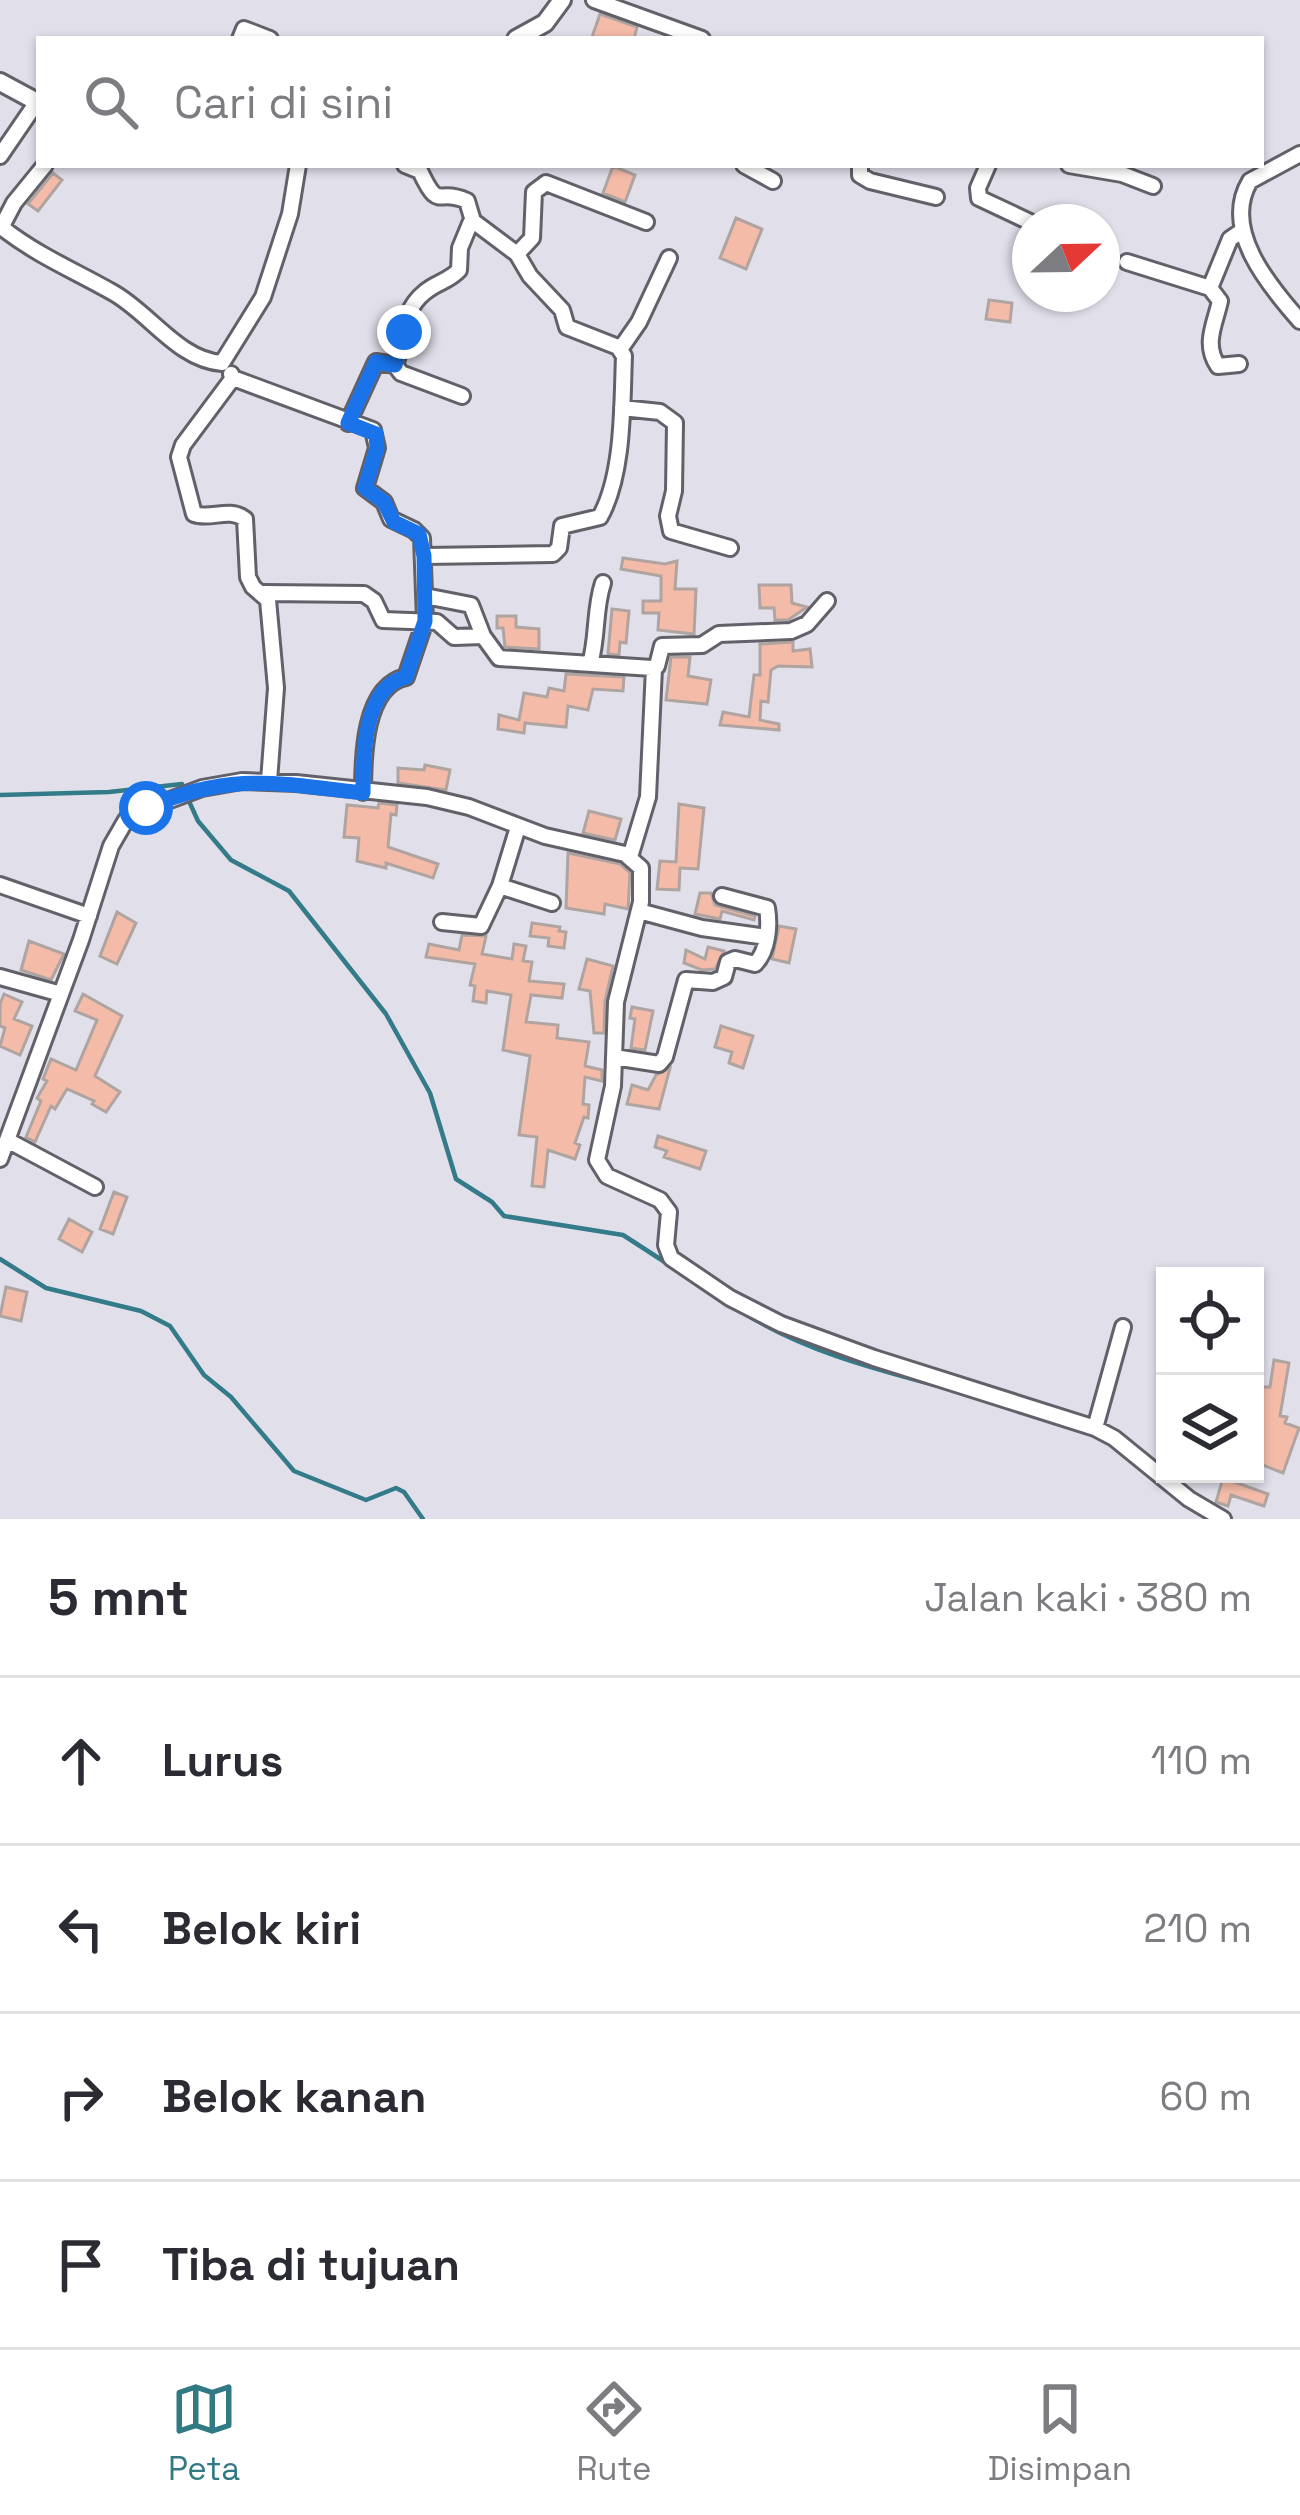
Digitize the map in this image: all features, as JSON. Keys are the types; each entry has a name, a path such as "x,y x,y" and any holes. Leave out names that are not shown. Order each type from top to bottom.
{"street":[{"path":"521,36 544,23 562,0"},
{"path":"594,0 694,36"},
{"path":"0,82 36,101"},
{"path":"0,156 36,105"},
{"path":"1300,154 1254,177 1246,186 1240,212 1243,230 1270,286 1300,321"},
{"path":"43,168 7,212 5,230 44,258 118,295 199,358 222,363 233,378 376,434 377,448 365,488 384,502 394,522 419,534 425,621 406,677 390,682 373,708 363,793"},
{"path":"222,363 263,297 290,214 298,168"},
{"path":"412,168 420,171 428,191 436,197 465,198 472,219 517,254 530,276 562,310 567,327 621,348"},
{"path":"750,168 773,181"},
{"path":"860,168 860,175 870,181 936,197"},
{"path":"987,168 979,198 1012,214"},
{"path":"1087,168 1153,186"},
{"path":"517,254 532,238 534,192 546,183 646,222"},
{"path":"395,365 407,312 424,292 459,270 460,248 472,219"},
{"path":"1210,288 1230,238 1243,230"},
{"path":"424,556 557,551 562,526 594,520 603,513 622,427 621,348 639,322 669,258"},
{"path":"1127,262 1210,288 1220,301 1210,335 1212,358 1217,366 1239,364"},
{"path":"348,423 376,362 395,365 401,373 462,396"},
{"path":"233,378 183,445 179,458 194,514 231,513 244,519 248,577 253,587 264,593 364,593 383,620 425,621 442,625 454,637 483,636"},
{"path":"622,408 660,412 675,423 671,531 730,548"},
{"path":"590,664 595,610 603,583"},
{"path":"264,593 275,658 269,781"},
{"path":"424,596 471,605 483,636 499,658 654,668"},
{"path":"630,857 648,797 654,668 662,646 702,645 719,634 790,631 812,620 827,601"},
{"path":"0,1159 110,846 133,816 217,784 269,781 445,800 518,827 630,857 643,873 639,910 616,1002 608,1114 598,1144 598,1166 607,1176 664,1203 669,1212 668,1250 682,1268 750,1309 800,1331 1096,1429 1223,1519"},
{"path":"442,922 481,926 500,886 518,827"},
{"path":"0,885 89,916"},
{"path":"500,886 552,903"},
{"path":"614,1057 654,1065 663,1061 686,980 713,982 724,977 732,960 758,963 767,937 767,908 722,896"},
{"path":"639,910 702,928 767,937"},
{"path":"0,977 61,994"},
{"path":"7,1140 95,1187"},
{"path":"1096,1429 1123,1328"},
{"path":"1188,1519 1195,1503"}],"building":[{"path":"600,14 637,27 635,36 592,36"},
{"path":"612,168 635,175 625,202 603,193"},
{"path":"53,173 62,180 38,211 28,204"},
{"path":"736,218 762,229 746,269 720,258"},
{"path":"989,300 1012,303 1010,322 986,319"},
{"path":"623,558 665,564 677,561 675,589 696,589 694,634 658,630 659,613 643,613 643,601 661,601 661,576 621,569"},
{"path":"759,585 791,585 792,603 807,607 788,620 775,620 774,608 760,608"},
{"path":"612,609 629,611 626,643 620,642 619,655 608,654"},
{"path":"497,616 516,616 516,627 539,629 539,649 505,647"},
{"path":"793,642 793,651 810,649 812,667 771,670 768,702 761,701 760,720 779,724 779,730 720,725 723,712 749,717 754,675 760,675 760,644"},
{"path":"671,657 690,657 688,676 711,680 707,704 666,700"},
{"path":"566,674 624,677 623,691 593,689 588,710 568,706 566,727 525,723 524,733 498,729 499,715 519,720 524,693 547,697 549,688 564,691"},
{"path":"425,765 450,770 446,790 398,783 398,768 424,770"},
{"path":"379,803 397,805 396,815 391,814 388,847 438,864 433,878 386,863 386,868 357,861 359,838 344,837 347,805 378,808"},
{"path":"679,804 704,808 698,869 680,868 679,890 657,889 660,861 676,862"},
{"path":"589,811 621,819 615,840 583,833"},
{"path":"568,853 620,864 630,873 628,909 605,904 604,914 566,908"},
{"path":"700,893 711,893 715,905 755,916 754,920 722,911 720,919 695,914"},
{"path":"117,912 136,923 117,964 100,956"},
{"path":"532,923 560,927 559,931 566,932 564,948 548,946 549,938 530,936"},
{"path":"779,926 796,929 789,963 772,959"},
{"path":"462,935 486,936 482,954 512,959 514,944 526,946 523,961 532,962 529,981 564,984 562,998 531,995 526,1022 558,1025 557,1038 589,1042 585,1066 602,1070 602,1081 585,1077 583,1104 589,1105 588,1118 584,1117 575,1143 580,1145 575,1159 548,1150 544,1187 532,1186 537,1137 519,1135 530,1056 503,1050 511,995 487,991 486,1003 473,1001 475,986 470,985 475,964 426,957 429,944 459,950"},
{"path":"29,941 64,954 51,980 21,970"},
{"path":"708,947 724,951 715,969 684,963 686,950 705,959"},
{"path":"587,959 613,966 604,1033 594,1033 590,991 579,989"},
{"path":"4,994 22,1002 14,1019 32,1026 20,1055 0,1046 5,1028 0,1026"},
{"path":"83,994 122,1016 95,1076 120,1092 106,1112 67,1089 55,1109 51,1106 35,1142 26,1137 51,1059 76,1070 97,1020 75,1011"},
{"path":"632,1007 653,1011 645,1050 631,1048"},
{"path":"721,1026 753,1036 743,1068 729,1063 732,1052 715,1047"},
{"path":"670,1068 659,1109 627,1104 632,1085 648,1090 656,1075"},
{"path":"658,1136 706,1151 700,1169 664,1157 667,1151 655,1147"},
{"path":"114,1192 127,1197 113,1234 100,1229"},
{"path":"69,1219 92,1232 82,1252 59,1239"},
{"path":"6,1287 27,1292 21,1321 0,1316"},
{"path":"1274,1360 1289,1363 1280,1416 1299,1428 1283,1473 1264,1466 1264,1387 1270,1387"},
{"path":"1222,1483 1268,1494 1264,1506 1231,1495 1228,1506 1216,1502"}],"waterway":[{"path":"0,795 182,784 184,789"},
{"path":"188,799 198,821 231,860 289,891 386,1014 430,1093 456,1179 492,1202 504,1216 623,1235 674,1268"},
{"path":"0,1259 46,1288 141,1311 170,1326 204,1375 231,1397 294,1471 366,1500 396,1488 423,1519"},
{"path":"739,1310 820,1350 964,1393"},
{"path":"1078,1429 1101,1438"}],"route":[{"path":"146,808 217,784 242,781 363,793 373,708 390,682 408,674 425,621 424,556 419,534 394,522 384,502 365,488 377,448 376,434 348,423 376,362 395,365 404,332"}]}
